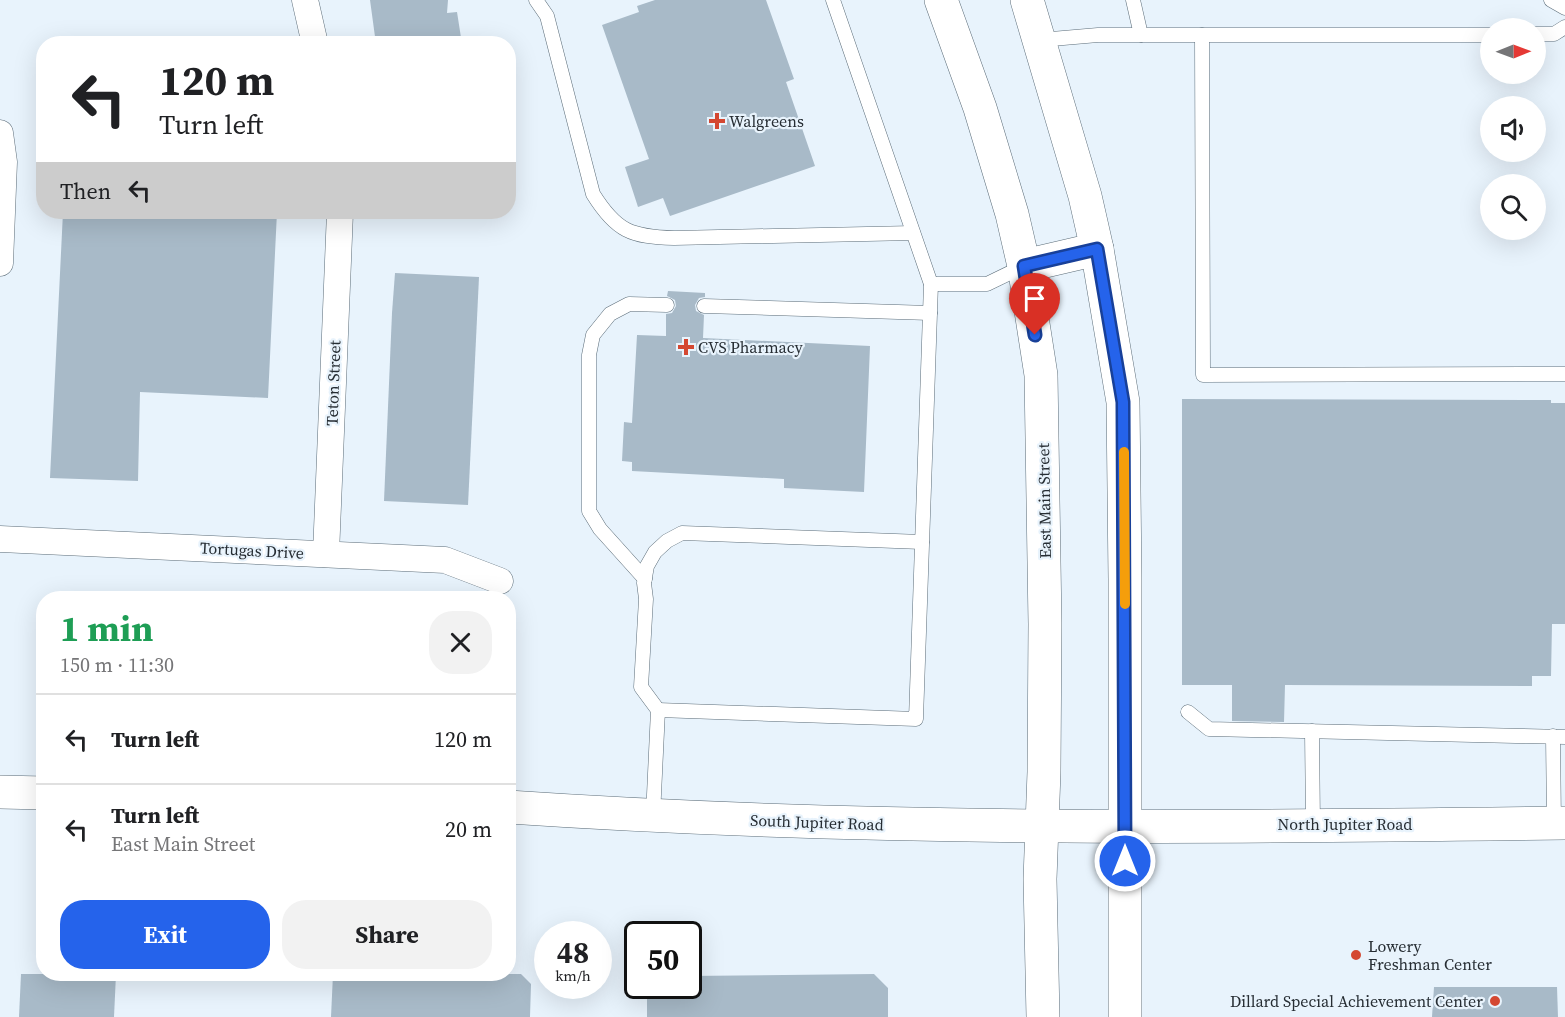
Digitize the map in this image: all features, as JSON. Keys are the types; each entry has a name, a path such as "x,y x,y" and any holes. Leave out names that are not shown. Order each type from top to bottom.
{"main road":[{"name":"East Main Street","path":"941,0 980,108 1012,214 1024,266 1041,375 1046,624 1040,879 1043,1017"},
{"path":"1027,0 1085,196 1097,249 1123,402 1125,1017"},
{"path":"1024,266 1097,249"},
{"path":"0,792 36,793"},
{"name":"South Jupiter Road","path":"516,807 653,816 869,824 1125,826"},
{"name":"North Jupiter Road","path":"1125,826 1560,823"}],"street":[{"path":"305,0 313,36"},
{"path":"0,133 4,162 0,263"},
{"name":"Teton Street","path":"327,554 339,219"},
{"name":"Tortugas Drive","path":"0,539 445,560 500,581"}],"lane":[{"path":"658,710 916,719 931,284 832,0"},
{"path":"1132,0 1142,35"},
{"path":"1551,0 1565,8"},
{"path":"542,3 593,194 606,215 625,230 648,237 674,238 913,233"},
{"path":"1546,34 1554,34 1565,27"},
{"path":"1040,40 1142,35 1480,35"},
{"path":"1202,35 1203,375 1565,374"},
{"path":"931,284 987,284 1024,266"},
{"path":"645,579 600,529 589,511 589,355 593,335 610,314 629,303 667,305"},
{"path":"704,306 930,313"},
{"path":"653,816 658,710 641,687 645,579 647,566 655,552 667,541 682,533 922,542"},
{"path":"1188,712 1209,729 1559,736 1560,823"},
{"path":"1312,731 1313,825"}],"building":[{"path":"370,0 448,0 447,13 457,12 461,36 375,36"},
{"name":"Walgreens","path":"655,0 766,0 794,79 786,82 815,166 670,216 663,198 638,207 625,167 649,159 602,25 639,12 637,6"},
{"path":"63,219 277,219 268,398 140,392 138,481 50,478"},
{"path":"395,273 479,277 468,505 384,501"},
{"name":"CVS Pharmacy","path":"668,291 705,293 705,297 699,298 695,305 696,311 704,315 703,338 870,346 864,492 784,488 784,479 632,471 632,462 622,461 624,422 632,423 637,335 666,336 666,314 672,313 676,306 675,300 667,296"},
{"path":"1182,399 1551,400 1551,403 1565,403 1565,624 1552,624 1551,676 1532,676 1532,686 1285,685 1284,722 1232,721 1232,685 1182,685"},
{"path":"21,974 36,974 36,981 116,981 114,1017 19,1017"},
{"path":"516,974 521,974 531,984 530,1017 331,1017 333,981 516,981"},
{"path":"874,974 888,988 888,1017 647,1017 647,999 702,999 702,976"},
{"name":"Dillard Special Achievement Center","path":"1434,987 1557,987 1558,1017 1432,1017"}],"slow traffic":[{"path":"1124,452 1125,604"}],"place":[{"name":"Walgreens","path":"717,121"},
{"name":"CVS Pharmacy","path":"686,347"},
{"name":"Lowery Freshman Center","path":"1356,955"},
{"name":"Dillard Special Achievement Center","path":"1495,1001"}],"route":[{"path":"1035,335 1024,266 1097,249 1123,402 1125,861"}]}
